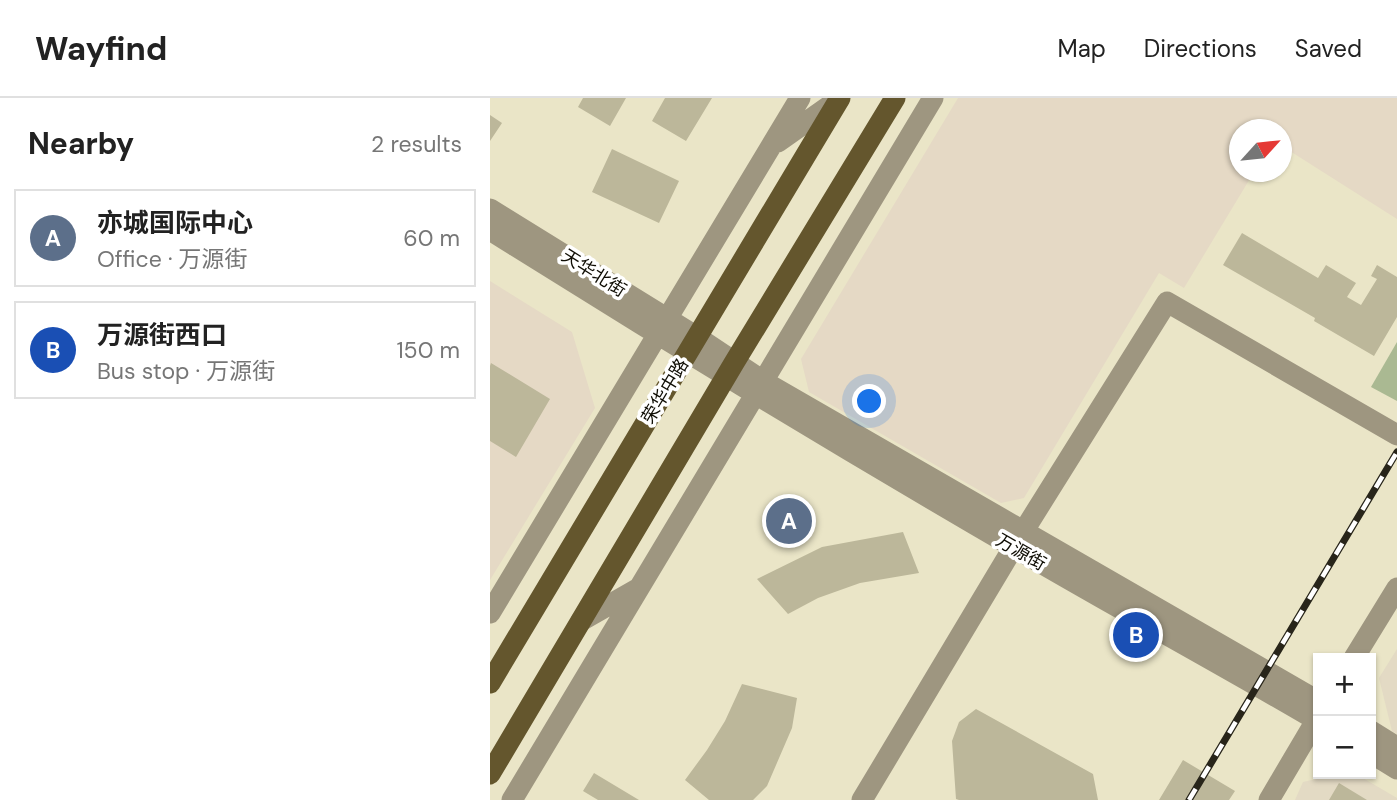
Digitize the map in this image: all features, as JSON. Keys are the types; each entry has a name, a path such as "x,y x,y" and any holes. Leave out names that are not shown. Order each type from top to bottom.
{"main road":[{"name":"荣华中路","path":"490,683 840,98"},
{"path":"490,774 895,98"}],"street":[{"path":"490,613 800,98"},
{"path":"770,148 840,98"},
{"path":"512,800 933,98"},
{"name":"天华北街","path":"490,209 730,370"},
{"name":"天华北街","path":"490,230 662,326"},
{"path":"862,800 1019,539 1167,302 1397,435"},
{"name":"万源街","path":"730,370 1313,712"},
{"path":"581,621 639,588"},
{"path":"1357,653 1397,588"},
{"path":"1269,800 1317,716"},
{"path":"1376,734 1397,747"},
{"path":"1376,756 1397,769"}],"shaded area":[{"path":"958,98 1397,98 1397,219 1292,152 1292,119 1229,119 1229,182 1248,182 1184,288 1159,273 1024,498 1001,503 809,392 801,359"},
{"path":"490,281 572,332 595,408 490,580"},
{"path":"1397,649 1397,734 1392,731 1379,678"},
{"path":"1316,779 1365,779 1397,800 1295,800 1303,782"}],"green space":[{"path":"1397,342 1397,401 1371,387"}],"building":[{"path":"583,98 626,98 610,126 578,107"},
{"path":"665,98 712,98 686,141 652,121"},
{"path":"490,115 502,123 490,141"},
{"path":"612,149 679,181 659,223 592,192"},
{"path":"1242,233 1318,278 1326,265 1356,283 1347,297 1361,305 1377,279 1371,276 1377,265 1397,277 1397,317 1374,356 1223,265"},
{"path":"491,363 550,399 516,457 490,441"},
{"path":"903,532 919,573 860,583 818,598 788,614 757,579 822,547"},
{"path":"742,684 797,698 792,728 767,786 753,800 709,800 685,780 725,721"},
{"path":"976,709 1093,774 1098,800 956,799 952,741 959,722"},
{"path":"1183,760 1235,791 1229,800 1159,800"},
{"path":"594,773 639,800 598,800 583,791"},
{"path":"1339,783 1367,800 1329,800"}],"railway":[{"path":"1189,800 1397,452"}],"place":[{"name":"亦城国际中心","path":"789,521"},
{"name":"万源街西口","path":"1136,635"}]}
